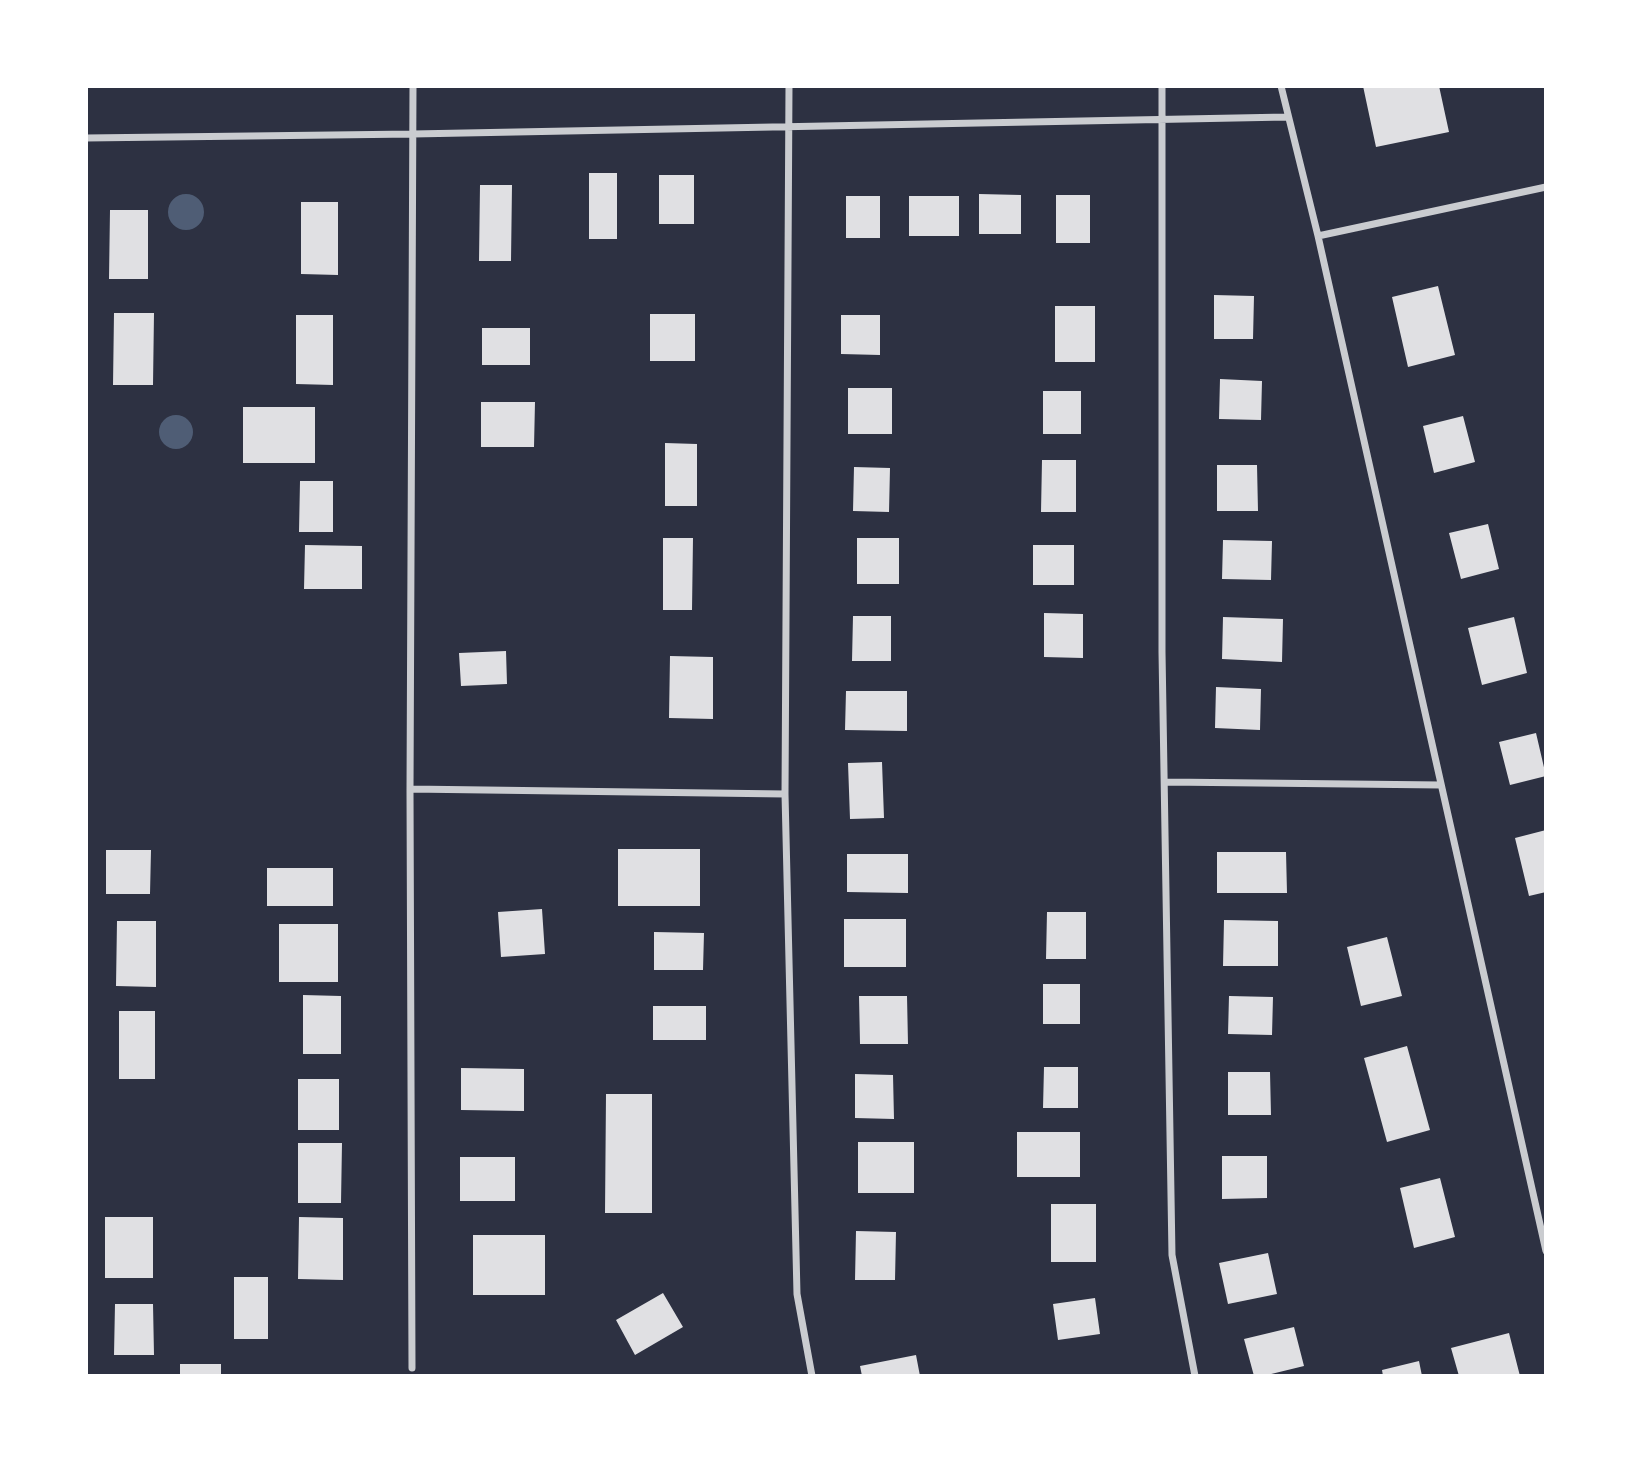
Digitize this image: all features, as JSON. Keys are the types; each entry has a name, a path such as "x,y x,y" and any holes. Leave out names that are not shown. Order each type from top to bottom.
{"street":[{"path":"412,1368 410,789 413,86"},
{"path":"789,86 785,793 797,1294 812,1376"},
{"path":"1162,86 1162,652 1172,1255 1195,1376"},
{"path":"1281,86 1318,236 1546,1251"},
{"path":"86,138 1287,117"},
{"path":"1318,236 1546,187"},
{"path":"1166,782 1441,785"},
{"path":"410,789 785,793"}],"water":[{"path":"186,194 198,200 204,212 198,224 186,230 174,224 168,212 174,200"},
{"path":"176,415 188,420 193,432 188,444 176,449 164,444 159,432 164,420"}],"building":[{"path":"1363,86 1439,86 1449,132 1376,147"},
{"path":"589,173 617,173 617,239 589,239"},
{"path":"659,175 694,175 694,224 659,224"},
{"path":"480,185 512,185 511,261 479,261"},
{"path":"979,194 1021,195 1021,234 979,234"},
{"path":"1056,195 1090,195 1090,243 1056,243"},
{"path":"846,196 880,196 880,238 846,238"},
{"path":"909,196 959,196 959,236 909,236"},
{"path":"301,202 338,202 338,275 301,274"},
{"path":"110,210 148,210 148,279 109,279"},
{"path":"1438,286 1455,355 1408,367 1392,297"},
{"path":"1214,295 1254,296 1253,339 1214,339"},
{"path":"1055,306 1095,306 1095,362 1055,362"},
{"path":"114,313 154,313 153,385 113,385"},
{"path":"650,314 695,314 695,361 650,361"},
{"path":"296,315 333,315 333,385 296,384"},
{"path":"841,315 880,315 880,355 841,354"},
{"path":"482,328 530,328 530,365 482,365"},
{"path":"1220,379 1262,381 1261,420 1219,419"},
{"path":"848,388 892,388 892,434 848,434"},
{"path":"1043,391 1081,391 1081,434 1043,434"},
{"path":"481,402 535,402 534,447 481,447"},
{"path":"243,407 315,407 315,463 243,463"},
{"path":"1463,416 1475,462 1434,473 1423,426"},
{"path":"665,443 697,444 697,506 665,506"},
{"path":"1042,460 1076,460 1076,512 1041,512"},
{"path":"1217,465 1257,465 1258,511 1217,511"},
{"path":"854,467 890,468 889,512 853,511"},
{"path":"300,481 333,481 333,532 299,532"},
{"path":"1488,524 1499,569 1461,579 1449,533"},
{"path":"663,538 693,538 692,610 663,610"},
{"path":"857,538 899,538 899,584 857,584"},
{"path":"1223,540 1272,541 1271,580 1222,579"},
{"path":"305,545 362,546 362,589 304,589"},
{"path":"1033,545 1074,545 1074,585 1033,585"},
{"path":"1044,613 1083,614 1083,658 1044,657"},
{"path":"853,616 891,616 891,661 852,661"},
{"path":"1223,617 1283,619 1282,662 1222,659"},
{"path":"1514,617 1527,673 1482,685 1468,628"},
{"path":"506,651 507,684 461,686 459,653"},
{"path":"670,656 713,657 713,719 669,718"},
{"path":"1216,687 1261,689 1260,730 1215,728"},
{"path":"846,691 907,691 907,731 845,730"},
{"path":"1536,733 1546,776 1510,785 1499,742"},
{"path":"882,762 884,818 850,819 848,763"},
{"path":"1546,830 1546,892 1529,896 1515,838"},
{"path":"618,849 700,849 700,906 618,906"},
{"path":"106,850 151,850 150,894 106,894"},
{"path":"1217,852 1286,852 1287,893 1217,893"},
{"path":"847,854 908,854 908,893 847,892"},
{"path":"267,868 333,868 333,906 267,906"},
{"path":"542,909 545,954 501,957 498,912"},
{"path":"1047,912 1086,912 1086,959 1046,959"},
{"path":"844,919 906,919 906,967 844,967"},
{"path":"1224,920 1278,921 1278,966 1223,966"},
{"path":"117,921 156,921 156,987 116,986"},
{"path":"279,924 338,924 338,982 279,982"},
{"path":"654,932 704,933 703,970 654,970"},
{"path":"1387,937 1402,996 1361,1006 1347,947"},
{"path":"1043,984 1080,984 1080,1024 1043,1024"},
{"path":"303,995 341,996 341,1054 303,1054"},
{"path":"859,996 907,996 908,1044 860,1044"},
{"path":"1229,996 1273,997 1272,1035 1228,1034"},
{"path":"653,1006 706,1006 706,1040 653,1040"},
{"path":"119,1011 155,1011 155,1079 119,1079"},
{"path":"1407,1046 1430,1130 1387,1142 1364,1058"},
{"path":"1044,1067 1078,1067 1078,1108 1043,1108"},
{"path":"461,1068 524,1069 524,1111 461,1110"},
{"path":"1228,1072 1270,1072 1271,1115 1228,1115"},
{"path":"855,1074 893,1075 894,1119 855,1118"},
{"path":"298,1079 339,1079 339,1130 298,1130"},
{"path":"606,1094 652,1094 652,1213 605,1213"},
{"path":"1017,1132 1080,1132 1080,1177 1017,1177"},
{"path":"858,1142 914,1142 914,1193 858,1193"},
{"path":"298,1143 342,1143 341,1203 298,1203"},
{"path":"1222,1156 1267,1156 1267,1198 1222,1199"},
{"path":"460,1157 515,1157 515,1201 460,1201"},
{"path":"1440,1178 1455,1237 1414,1248 1400,1188"},
{"path":"1051,1204 1096,1204 1096,1262 1051,1262"},
{"path":"105,1217 153,1217 153,1278 105,1278"},
{"path":"299,1217 343,1218 343,1280 298,1279"},
{"path":"856,1231 896,1232 895,1280 855,1280"},
{"path":"473,1235 545,1235 545,1295 473,1295"},
{"path":"1268,1253 1277,1294 1228,1304 1219,1263"},
{"path":"234,1277 268,1277 268,1339 234,1339"},
{"path":"663,1293 683,1327 635,1355 616,1320"},
{"path":"1095,1298 1100,1334 1058,1340 1053,1304"},
{"path":"115,1304 153,1304 154,1355 114,1355"},
{"path":"1294,1327 1304,1366 1254,1376 1244,1339"},
{"path":"1509,1333 1520,1376 1459,1376 1451,1348"},
{"path":"916,1355 920,1376 862,1376 860,1366"},
{"path":"1419,1361 1422,1376 1383,1376 1382,1370"},
{"path":"180,1364 221,1364 221,1376 180,1376"}]}
